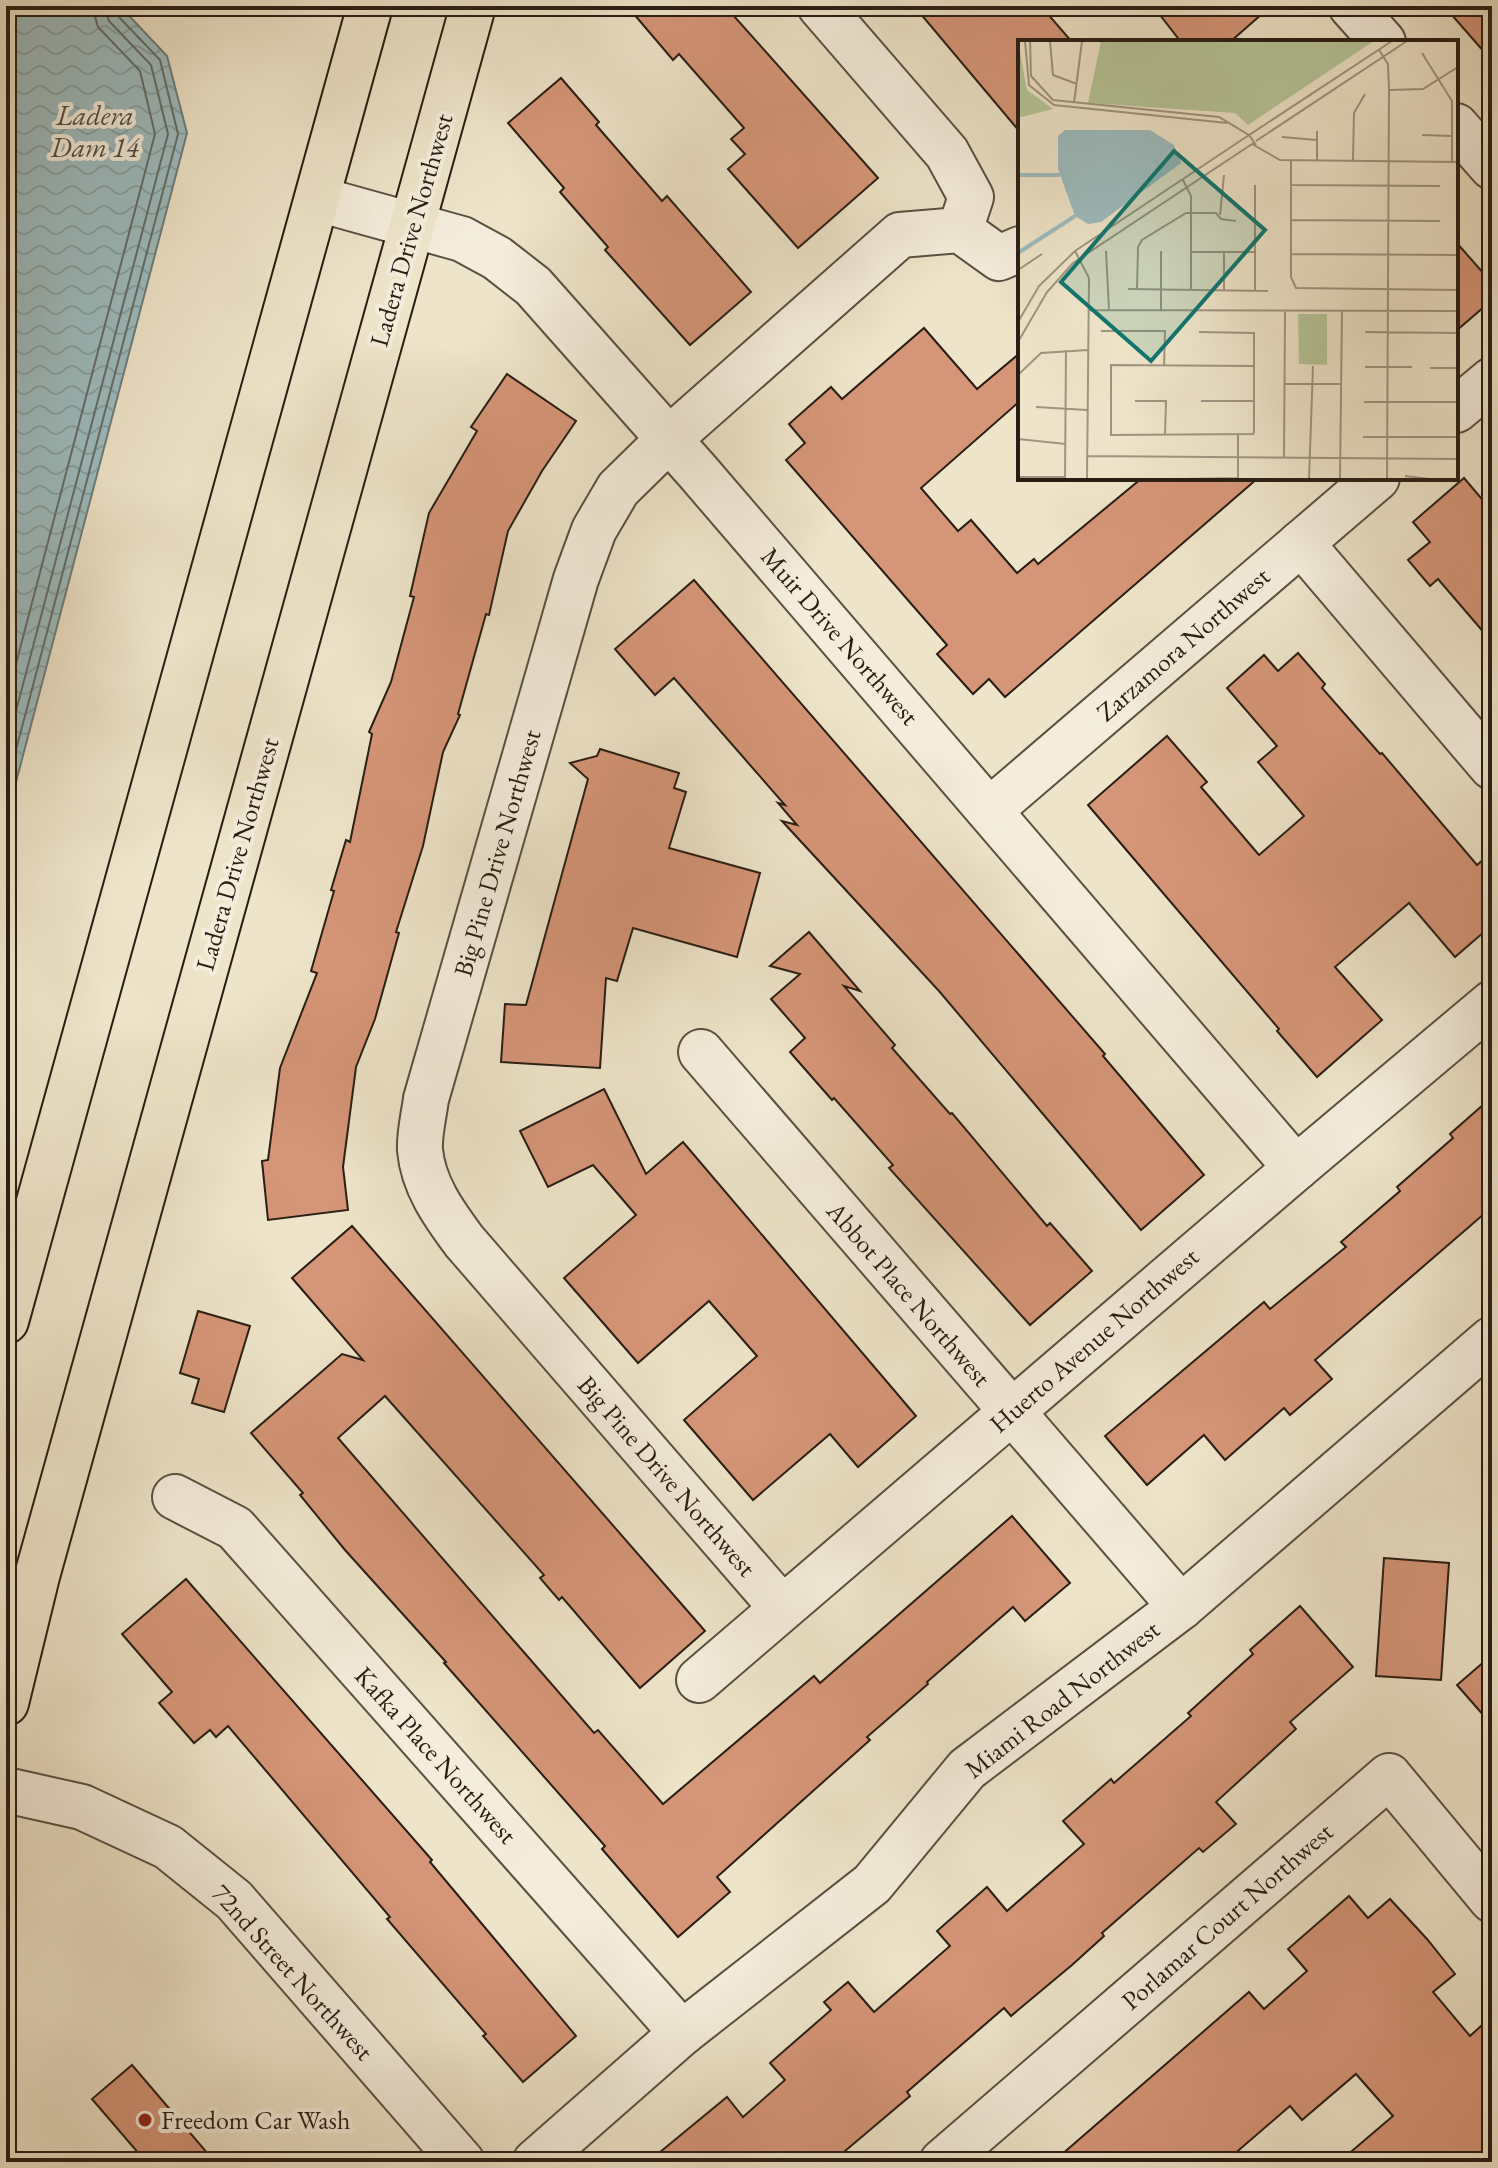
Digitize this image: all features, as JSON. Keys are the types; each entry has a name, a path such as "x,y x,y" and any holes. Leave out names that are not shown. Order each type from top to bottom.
{"main road":[{"path":"6,1321 370,6"},
{"name":"Ladera Drive Northwest","path":"6,1703 45,1545 473,6"}],"street":[{"path":"820,6 947,153 971,197 960,230 999,258 1018,250"},
{"path":"1351,6 1381,40"},
{"path":"1458,128 1492,167"},
{"name":"Muir Drive Northwest","path":"318,199 462,239 497,258 533,286 990,810 1296,1168"},
{"name":"Big Pine Drive Northwest","path":"782,1608 464,1241 440,1208 426,1179 420,1149 426,1099 576,579 594,530 618,489 669,439 900,235 960,230"},
{"path":"1458,408 1492,380"},
{"name":"Zarzamora Northwest","path":"990,810 1375,480"},
{"path":"1301,543 1492,767"},
{"name":"Huerto Avenue Northwest","path":"699,1680 1492,1003"},
{"name":"Abbot Place Northwest","path":"701,1052 1181,1607"},
{"name":"Miami Road Northwest","path":"535,2162 682,2033 872,1884 967,1769 1181,1607 1492,1339"},
{"name":"Kafka Place Northwest","path":"175,1497 235,1528 682,2033"},
{"name":"Porlamar Court Northwest","path":"942,2162 1389,1776 1492,1900"},
{"name":"72nd Street Northwest","path":"6,1790 82,1807 168,1847 201,1873 234,1900 462,2162"}],"water":[{"name":"Ladera Dam 14","path":"6,6 120,6 167,56 187,133 6,820"}],"building":[{"path":"627,6 725,6 878,178 798,248 728,169 745,154 731,139 744,128 679,54 673,60"},
{"path":"914,6 1041,6 1070,40 1018,40 1018,130"},
{"path":"1153,6 1271,6 1232,40 1179,40"},
{"path":"1444,6 1492,6 1492,61"},
{"path":"561,78 599,122 596,125 662,201 667,196 751,292 690,345 605,250 608,247 560,192 564,188 508,123"},
{"path":"1458,244 1492,283 1492,300 1458,329"},
{"path":"924,328 977,389 1018,355 1018,403 921,488 958,531 971,520 1017,573 1034,559 1038,564 1140,480 1256,480 1005,697 989,679 973,694 937,654 947,645 786,460 805,443 789,424 831,387 842,399"},
{"path":"507,374 576,421 542,471 508,531 489,615 486,614 460,715 443,752 423,846 396,932 399,933 375,1019 356,1067 343,1167 348,1210 268,1220 262,1161 268,1160 280,1068 317,973 311,971 346,840 350,842 372,734 369,732 391,682 414,597 410,596 429,513 477,431 471,427"},
{"path":"1464,478 1492,511 1492,642 1438,579 1430,586 1408,560 1430,542 1413,522"},
{"path":"694,580 1105,1054 1103,1056 1204,1175 1141,1230 939,991 782,821 797,825 778,803 785,805 674,678 655,695 615,649"},
{"path":"1298,653 1325,684 1322,688 1477,865 1492,852 1492,925 1455,957 1409,903 1335,967 1382,1020 1317,1077 1088,805 1167,736 1207,782 1201,787 1259,855 1304,816 1258,762 1277,746 1227,688 1264,655 1278,671"},
{"path":"600,749 679,773 674,788 686,792 669,848 760,873 737,957 633,928 617,981 606,978 600,1068 501,1062 505,1004 526,1005 588,779 570,763 597,756"},
{"path":"809,932 860,991 844,986 895,1045 892,1048 952,1113 1047,1226 1050,1223 1092,1271 1030,1325 889,1168 893,1165 790,1052 805,1038 771,999 800,974 770,966"},
{"path":"604,1089 646,1174 683,1142 916,1416 858,1467 830,1434 753,1500 684,1420 757,1356 709,1301 638,1363 564,1278 636,1215 593,1165 548,1187 520,1131"},
{"path":"1492,1097 1492,1207 1315,1360 1332,1379 1290,1415 1284,1408 1225,1460 1204,1435 1147,1485 1105,1436 1264,1302 1270,1309 1346,1247 1341,1242 1400,1191 1397,1187 1453,1138 1450,1134"},
{"path":"352,1226 705,1631 640,1688 562,1597 559,1600 540,1578 544,1575 385,1396 338,1438 594,1733 598,1730 663,1804 814,1676 820,1683 1012,1516 1070,1583 1025,1621 1013,1607 927,1682 867,1737 870,1740 717,1877 730,1892 678,1937 602,1849 605,1846 345,1550 300,1495 303,1493 251,1433 342,1354 363,1360 292,1278"},
{"path":"198,1311 250,1326 224,1412 192,1403 199,1379 180,1373"},
{"path":"1384,1558 1449,1563 1441,1680 1376,1676"},
{"path":"186,1579 432,1860 430,1862 576,2036 523,2082 387,1919 390,1917 228,1726 216,1737 210,1730 194,1743 159,1703 172,1692 122,1634"},
{"path":"1300,1606 1353,1667 1290,1722 1296,1729 1216,1802 1236,1824 1203,1852 1199,1848 1102,1933 1104,1936 1072,1965 1011,2016 1004,2008 907,2092 910,2096 832,2162 648,2162 727,2097 743,2117 785,2080 770,2063 831,2010 824,2002 848,1982 874,2012 950,1946 937,1931 987,1887 1007,1911 1084,1844 1063,1821 1111,1779 1114,1783 1191,1716 1188,1713 1253,1654 1250,1650"},
{"path":"1492,1655 1492,1725 1457,1685"},
{"path":"1349,1896 1368,1918 1390,1899 1427,1939 1455,1974 1433,1992 1470,2036 1492,2016 1492,2162 1339,2162 1393,2116 1356,2074 1302,2120 1290,2106 1225,2162 1053,2162 1249,1992 1264,2009 1307,1971 1288,1949"},
{"name":"Freedom Car Wash","path":"132,2065 215,2162 146,2162 92,2099"}],"place":[{"name":"Freedom Car Wash","path":"145,2120"}]}
